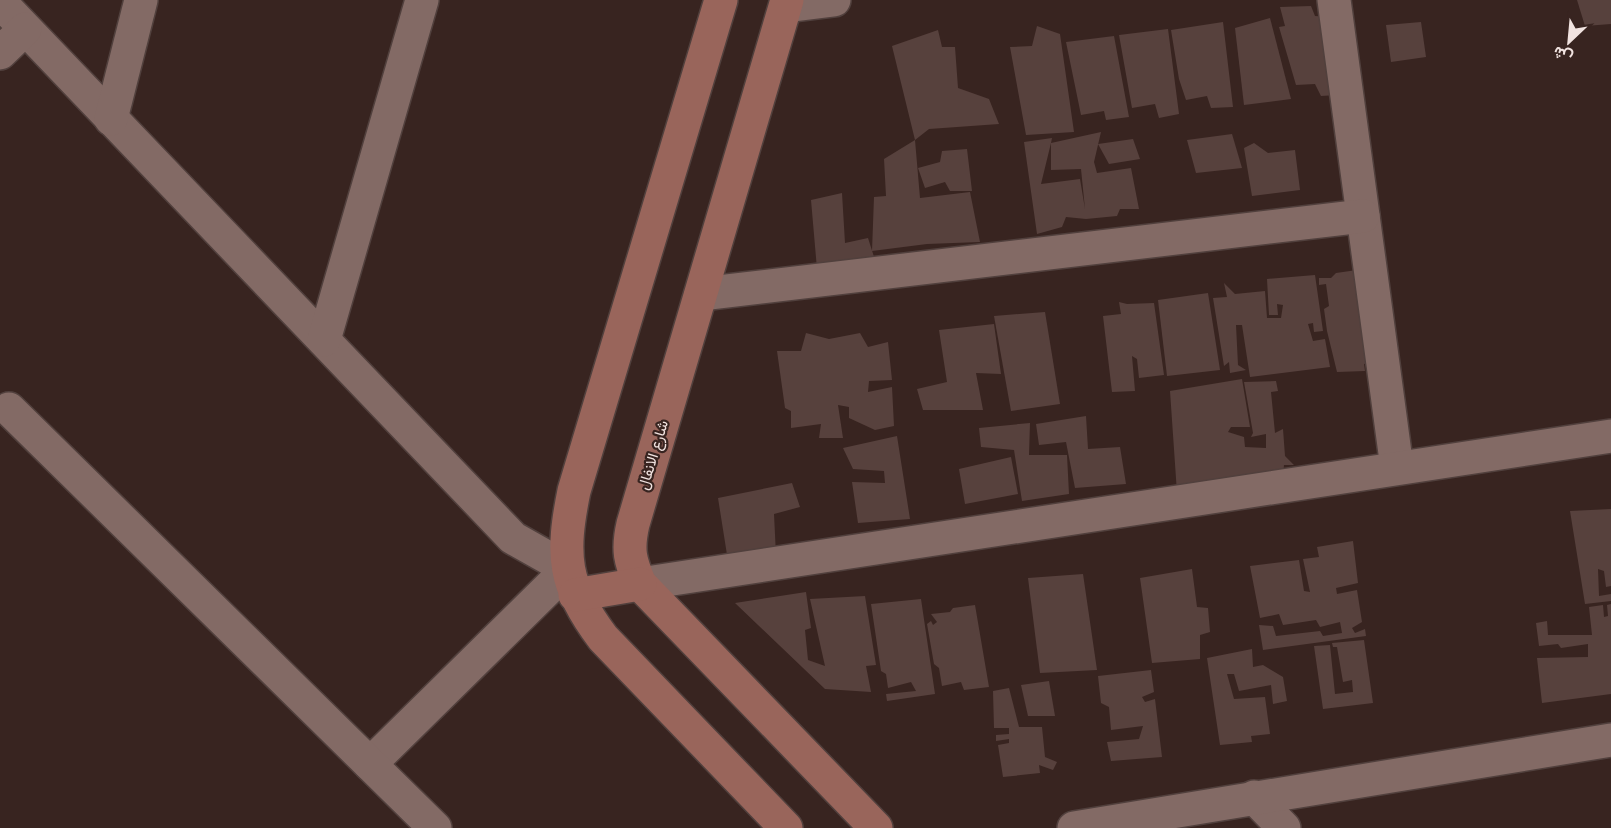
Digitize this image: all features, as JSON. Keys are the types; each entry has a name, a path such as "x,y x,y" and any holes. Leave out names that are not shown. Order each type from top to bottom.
{"main road":[{"path":"721,0 574,491 568,522 572,582 588,618 603,638 786,828"},
{"name":"شارع الانفال","path":"787,3 628,542 629,555 640,585 876,828"},
{"path":"572,582 640,585"}],"street":[{"path":"111,119 141,0"},
{"path":"324,340 422,0"},
{"path":"787,3 834,0"},
{"path":"1334,0 1398,468"},
{"path":"0,2 513,538 572,582 370,764"},
{"path":"0,53 25,29"},
{"path":"701,294 1363,216"},
{"path":"9,409 435,828"},
{"path":"640,585 1611,436"},
{"path":"1074,828 1254,797 1609,744"},
{"path":"1254,797 1284,828"}],"building":[{"path":"1577,0 1611,0 1611,24 1585,26"},
{"path":"1311,6 1315,16 1331,17 1337,95 1321,96 1315,84 1296,85 1279,27 1285,26 1280,7"},
{"path":"1270,18 1291,99 1244,105 1235,28"},
{"path":"1223,22 1233,107 1211,108 1207,96 1186,100 1179,79 1171,30"},
{"path":"1421,22 1426,57 1391,62 1386,25"},
{"path":"1037,26 1060,34 1074,132 1026,135 1010,47 1032,46"},
{"path":"1168,29 1179,114 1159,118 1155,104 1132,108 1119,35"},
{"path":"938,30 942,47 955,47 958,88 989,99 999,124 929,129 915,140 892,46"},
{"path":"1114,36 1129,117 1106,120 1104,111 1081,115 1066,42"},
{"path":"1101,132 1094,162 1097,173 1131,168 1139,209 1120,209 1117,216 1086,219 1066,217 1062,227 1037,234 1024,142 1052,138 1051,143","holes":["1051,143 1051,170 1081,169 1085,209 1080,179 1041,184"]},
{"path":"1232,134 1242,168 1196,173 1187,140"},
{"path":"1133,139 1140,159 1109,164 1098,144"},
{"path":"915,140 920,198 970,192 980,242 927,244 872,251 874,197 886,196 884,159"},
{"path":"1254,143 1268,153 1295,150 1300,190 1252,196 1244,148"},
{"path":"967,149 972,191 950,191 945,182 925,188 918,168 940,162 942,151"},
{"path":"842,193 845,243 868,238 876,263 817,269 811,200"},
{"path":"1364,269 1383,360 1364,364 1365,371 1337,372 1324,309 1329,306 1326,284 1319,285 1319,278 1331,278 1336,273"},
{"path":"1315,275 1323,331 1314,332 1313,323 1308,324 1313,341 1325,339 1330,367 1250,377 1242,325 1236,325 1238,365 1246,370 1230,373 1229,362 1224,366 1213,298 1227,297 1224,283 1235,294 1265,291 1267,318 1281,318 1283,305 1277,304 1278,315 1269,315 1267,279"},
{"path":"1208,293 1220,370 1167,376 1158,300"},
{"path":"1119,302 1154,303 1164,375 1139,378 1137,359 1132,356 1135,391 1112,392 1103,316 1121,314"},
{"path":"1045,312 1060,404 1011,411 994,316"},
{"path":"994,324 1001,374 976,373 983,410 923,410 917,389 947,382 939,330"},
{"path":"806,333 829,339 860,333 868,347 888,342 892,380 869,381 868,392 892,387 894,426 875,430 849,418 849,407 838,405 843,438 819,438 821,424 791,428 791,411 785,408 777,351 801,351"},
{"path":"1242,379 1250,427 1231,427 1228,432 1244,437 1245,447 1266,448 1266,434 1251,437 1253,433 1244,382 1276,381 1278,391 1271,392 1275,433 1283,429 1285,456 1294,465 1284,465 1282,486 1177,493 1170,391"},
{"path":"1086,416 1088,449 1120,447 1126,484 1075,488 1066,442 1039,445 1036,424"},
{"path":"1030,423 1029,455 1067,455 1069,494 1022,501 1014,450 981,447 979,428"},
{"path":"897,436 910,519 858,523 852,482 885,483 884,471 853,469 843,448"},
{"path":"1011,457 1018,494 965,504 959,469"},
{"path":"792,483 800,507 774,514 776,555 728,561 718,498"},
{"path":"1611,509 1611,586 1606,587 1604,571 1598,569 1599,596 1611,594 1611,601 1585,604 1570,511"},
{"path":"1353,541 1358,583 1336,588 1337,594 1357,590 1362,622 1352,628 1355,633 1365,629 1366,636 1263,650 1259,625 1273,626 1276,636 1320,631 1323,636 1342,633 1340,622 1320,627 1316,620 1283,625 1279,614 1260,618 1250,566 1299,560 1304,591 1310,592 1303,559 1319,557 1317,547"},
{"path":"1192,569 1197,607 1208,608 1210,632 1200,635 1200,659 1152,663 1140,578"},
{"path":"1083,574 1097,670 1040,673 1028,578"},
{"path":"806,592 811,628 805,630 808,660 825,666 810,599 865,596 876,665 866,666 871,692 825,689 735,603"},
{"path":"921,599 935,694 887,701 886,694 916,691 911,682 888,688 886,674 881,671 871,604"},
{"path":"1611,604 1611,694 1542,703 1537,658 1588,657 1588,644 1561,648 1558,644 1539,646 1536,623 1547,621 1548,635 1592,635 1589,607 1603,605 1604,617 1608,616 1607,605"},
{"path":"975,605 989,687 964,690 961,682 942,686 939,668 934,664 927,624 931,621 933,625 937,622 931,614 950,612 953,608"},
{"path":"1364,640 1373,703 1323,709 1314,646 1330,645 1335,694 1353,692 1352,680 1343,682 1337,647 1333,647 1332,643"},
{"path":"1252,649 1253,667 1263,665 1283,677 1287,701 1273,704 1271,685 1239,691 1234,674 1227,674 1234,699 1265,697 1270,734 1251,736 1252,742 1220,745 1207,658"},
{"path":"1151,670 1154,692 1142,697 1145,702 1155,699 1162,757 1111,761 1107,742 1139,739 1143,726 1111,730 1109,707 1101,703 1098,676"},
{"path":"1049,681 1055,716 1028,716 1021,685"},
{"path":"1009,688 1019,727 1042,727 1045,757 1057,762 1053,770 1039,765 1040,773 1003,777 998,745 1009,743 1009,739 996,741 996,735 1009,734 1009,728 994,728 993,691"}]}
